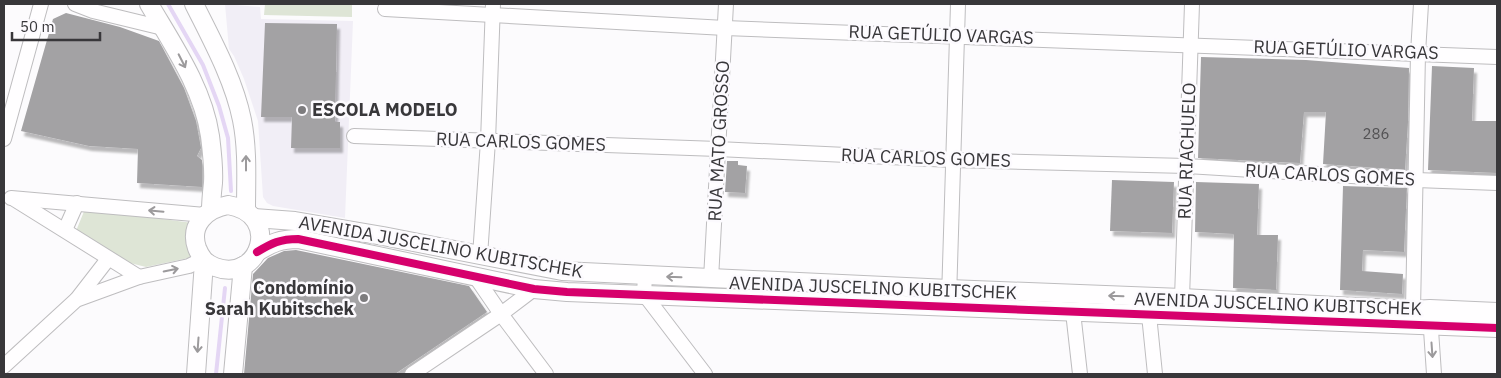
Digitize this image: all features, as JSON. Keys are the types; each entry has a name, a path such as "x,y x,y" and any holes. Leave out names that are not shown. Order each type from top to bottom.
{"street":[{"path":"4,139 41,4"},
{"path":"75,4 93,11 163,28"},
{"path":"7,195 77,203 208,212 228,205 238,207 250,215 258,226 260,244 257,252 243,266 232,270 221,270 203,260 198,251 196,233 198,224 208,212 212,158 210,134 198,96 180,58 149,4"},
{"path":"194,4 224,66 242,120 250,215"},
{"name":"RUA MATO GROSSO","path":"711,279 726,4"},
{"path":"949,298 958,4"},
{"name":"RUA RIACHUELO","path":"1182,298 1192,4"},
{"path":"1421,4 1418,53 1416,180 1424,314 1434,374"},
{"name":"RUA GETÚLIO VARGAS","path":"385,9 493,9 725,28 956,35 1497,57"},
{"path":"480,256 488,141 493,9"},
{"name":"RUA CARLOS GOMES","path":"354,136 718,149 952,160 1187,166 1416,180 1497,182"},
{"path":"7,195 139,277"},
{"path":"65,230 77,203"},
{"name":"AVENIDA JUSCELINO KUBITSCHEK","path":"250,215 383,236 562,271 770,282 949,298 1066,305 1149,314 1424,314 1497,312"},
{"name":"AVENIDA JUSCELINO KUBITSCHEK","path":"257,252 284,239 298,239 534,289 567,292 769,299 949,298"},
{"path":"4,366 76,300 108,259"},
{"path":"76,300 139,277 189,266 203,260"},
{"path":"196,374 203,260"},
{"path":"233,374 243,266"},
{"path":"475,276 500,314 546,374"},
{"path":"645,276 644,294 705,374"},
{"path":"769,299 770,282"},
{"path":"412,374 534,289"},
{"path":"1147,297 1155,374"},
{"name":"AVENIDA JUSCELINO KUBITSCHEK","path":"1066,305 1147,297 1182,298 1424,314 1497,328"},
{"path":"1066,305 1080,374"}],"shaded area":[{"name":"ESCOLA MODELO","path":"225,4 260,7 261,19 353,21 345,218 273,206 267,203 263,197 258,121 244,79 229,49"}],"green space":[{"path":"265,4 352,4 352,17 264,15"},
{"path":"85,209 193,223 193,257 146,267 130,263 76,231"}],"building":[{"path":"66,13 120,27 159,41 184,88 196,121 201,148 197,156 202,160 202,187 137,183 138,149 89,146 21,131 53,19"},
{"path":"265,23 337,24 335,122 340,122 340,148 291,148 292,117 261,117"},
{"path":"1201,57 1306,60 1409,68 1405,170 1323,164 1326,112 1304,112 1300,163 1198,158"},
{"path":"1432,66 1474,68 1472,121 1497,121 1497,173 1428,170"},
{"path":"727,161 738,161 738,165 747,166 745,193 725,192"},
{"path":"1112,180 1174,182 1172,233 1110,231"},
{"path":"1196,182 1259,184 1257,235 1278,235 1276,290 1233,288 1234,234 1195,232"},
{"path":"1343,186 1407,188 1404,252 1363,250 1362,271 1403,274 1402,294 1340,290"},
{"name":"Condomínio Sarah Kubitschek","path":"296,250 469,286 487,312 395,374 244,374 253,274 268,258 284,251"}],"waterway":[{"path":"168,4 203,65 219,106 228,138 231,191"},
{"path":"216,374 225,288"}],"cycle path":[{"path":"257,252 276,242 298,239 534,289 567,292 1497,328"}],"place":[{"name":"ESCOLA MODELO","path":"302,110"},
{"name":"Condomínio Sarah Kubitschek","path":"364,298"}]}
